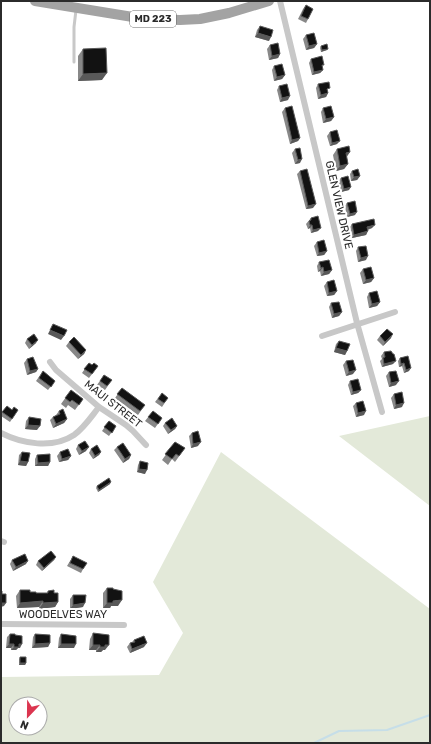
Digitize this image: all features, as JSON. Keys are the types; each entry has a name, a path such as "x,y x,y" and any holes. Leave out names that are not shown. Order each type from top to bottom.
{"main road":[{"name":"MD 223","path":"35,1 145,19 180,20 200,19 229,14 265,2"}],"street":[{"name":"GLEN VIEW DRIVE","path":"280,1 357,324 382,412"},
{"path":"322,336 395,312"},
{"name":"MAUI STREET","path":"50,362 56,370 99,407 126,425 146,445"},
{"path":"1,433 20,441 39,443 56,442 67,439 77,432 99,407"},
{"name":"WOODELVES WAY","path":"1,624 124,625"}],"lane":[{"path":"74,62 74,27 77,8"}],"green space":[{"path":"430,416 430,506 339,436"},
{"path":"221,452 430,609 430,743 1,743 1,677 159,675 183,633 153,582"}],"building":[{"path":"306,5 313,9 308,19 301,16"},
{"path":"260,26 273,30 271,37 258,33"},
{"path":"314,33 317,44 309,46 306,35"},
{"path":"278,43 280,54 272,56 270,45"},
{"path":"327,44 328,49 322,50 321,46"},
{"path":"106,48 107,73 83,74 83,49"},
{"path":"322,56 324,65 322,65 323,70 314,72 311,59"},
{"path":"282,64 285,75 277,77 274,66"},
{"path":"329,82 330,88 327,89 328,93 321,95 318,84"},
{"path":"287,84 290,96 282,98 279,86"},
{"path":"292,106 300,138 292,140 285,108"},
{"path":"331,106 334,117 326,119 323,108"},
{"path":"337,130 340,141 332,143 330,132"},
{"path":"349,146 350,152 346,153 348,164 340,166 337,149"},
{"path":"300,148 302,159 298,160 295,149"},
{"path":"307,169 316,204 308,206 300,171"},
{"path":"358,169 360,176 354,177 352,171"},
{"path":"348,176 351,187 344,189 341,178"},
{"path":"355,201 357,212 350,214 347,203"},
{"path":"318,216 321,228 313,230 309,221 311,218"},
{"path":"374,219 375,225 367,227 368,231 354,235 352,224"},
{"path":"324,240 327,251 319,253 317,242"},
{"path":"366,246 368,256 361,258 358,247"},
{"path":"329,260 332,270 324,272 323,267 321,268 319,262"},
{"path":"371,267 374,278 366,280 363,269"},
{"path":"334,280 337,291 329,293 327,282"},
{"path":"377,291 380,302 372,304 369,293"},
{"path":"339,302 342,312 334,314 331,303"},
{"path":"53,324 67,330 64,336 50,330"},
{"path":"387,329 393,334 385,342 380,336"},
{"path":"34,334 38,340 32,345 27,339"},
{"path":"74,337 86,350 81,355 69,342"},
{"path":"339,341 350,344 347,351 336,348"},
{"path":"391,351 394,354 396,361 384,364 384,352"},
{"path":"408,356 411,368 406,370 404,363 401,364 400,358"},
{"path":"33,357 38,369 30,371 27,359"},
{"path":"353,360 356,370 349,372 346,361"},
{"path":"89,363 92,365 94,363 98,366 92,374 84,369"},
{"path":"43,371 55,381 51,387 39,378"},
{"path":"396,371 399,381 391,383 389,372"},
{"path":"104,375 112,380 107,386 100,381"},
{"path":"358,379 361,390 353,392 350,381"},
{"path":"122,388 145,405 140,411 117,394"},
{"path":"71,390 83,399 79,405 72,400 70,402 65,398"},
{"path":"402,392 404,403 396,405 394,394"},
{"path":"162,393 168,398 164,403 158,399"},
{"path":"363,401 366,411 358,413 356,403"},
{"path":"7,406 12,410 14,407 18,410 12,419 2,412"},
{"path":"63,409 67,419 56,424 53,417 60,414 59,411"},
{"path":"153,411 162,418 158,424 148,417"},
{"path":"29,417 41,419 40,426 28,425"},
{"path":"172,418 177,426 171,430 165,423"},
{"path":"109,421 116,426 112,433 104,427"},
{"path":"198,431 201,442 193,444 192,433"},
{"path":"85,441 89,447 82,451 78,445"},
{"path":"175,442 185,448 179,456 176,454 172,459 165,454"},
{"path":"123,443 131,455 125,459 117,447"},
{"path":"97,445 101,452 95,456 91,449"},
{"path":"68,449 71,456 62,459 60,452"},
{"path":"22,452 30,453 28,462 20,461"},
{"path":"50,454 50,462 38,463 37,455"},
{"path":"140,461 148,463 147,470 139,469"},
{"path":"109,478 111,482 99,490 97,486"},
{"path":"51,551 56,557 44,568 38,561"},
{"path":"25,554 28,561 16,567 12,560"},
{"path":"73,556 87,563 83,569 70,563"},
{"path":"107,588 122,591 122,600 107,603"},
{"path":"20,590 30,590 30,592 36,593 48,593 48,591 54,590 54,593 58,593 58,602 43,603 43,601 20,603"},
{"path":"1,591 2,594 6,594 6,603 1,603"},
{"path":"73,595 86,595 85,603 73,605"},
{"path":"93,633 109,635 109,645 100,647 100,645 93,645"},
{"path":"10,634 22,636 22,644 19,644 19,647 14,647 14,644 9,644"},
{"path":"35,634 50,635 50,643 35,644"},
{"path":"61,634 76,636 76,644 61,644"},
{"path":"144,636 147,643 132,649 130,643 135,642 134,640"},
{"path":"20,657 26,657 26,663 20,663"}],"waterway":[{"path":"314,743 339,731 387,730 430,715"}]}
